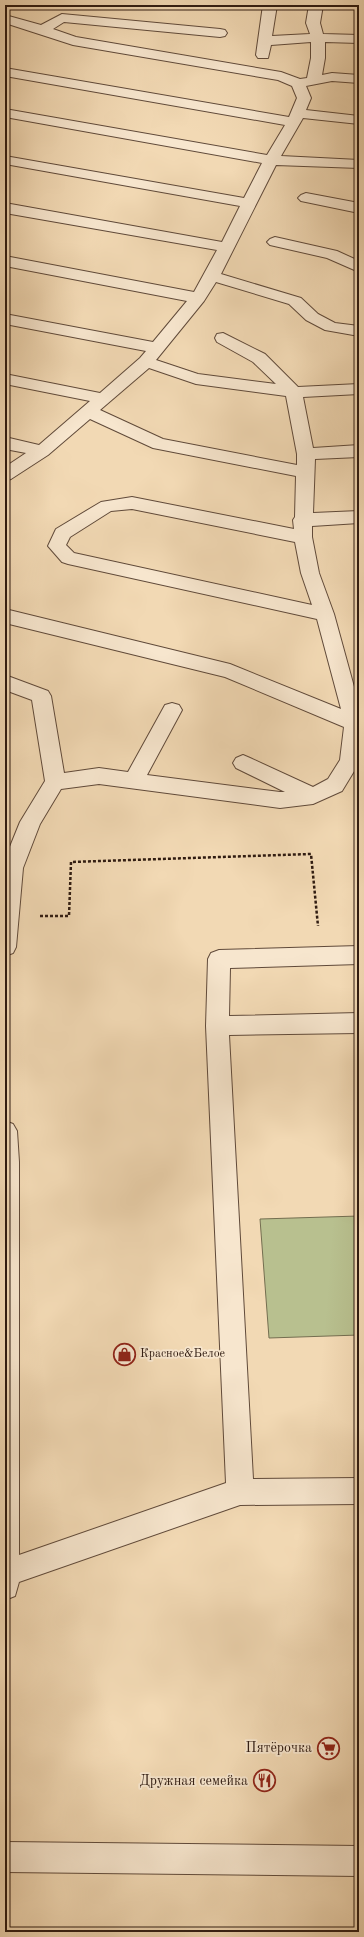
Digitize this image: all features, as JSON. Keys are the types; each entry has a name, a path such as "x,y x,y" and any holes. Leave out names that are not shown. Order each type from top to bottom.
{"lane":[{"path":"263,72 264,41 270,5"},
{"path":"314,79 318,58 318,38 313,22 316,5"},
{"path":"42,30 65,11 220,34"},
{"path":"5,19 73,41 263,72 281,76 298,83 332,77 359,79"},
{"path":"264,41 318,38 359,40"},
{"path":"5,72 295,117 359,120"},
{"path":"5,475 42,451 146,362 198,298 212,276 304,98 298,83"},
{"path":"5,113 271,160 359,164"},
{"path":"5,160 249,203"},
{"path":"306,198 359,208"},
{"path":"5,208 226,247"},
{"path":"275,242 332,254 359,267"},
{"path":"5,261 198,298"},
{"path":"212,276 295,301 312,317 330,327 359,331"},
{"path":"5,319 158,348"},
{"path":"55,782 99,776 134,779 280,800 313,796 336,785 350,761 355,748 354,723 325,614 310,573 302,528 305,463 294,392 259,358 223,338"},
{"path":"146,362 196,379 294,392 359,389"},
{"path":"5,379 104,399"},
{"path":"89,412 159,444 305,463 359,451"},
{"path":"5,443 42,451"},
{"path":"325,614 68,558 57,546 62,532 107,506 132,503 302,528 359,517"},
{"path":"5,616 230,671 354,723"},
{"path":"5,682 41,696 55,782 30,822 12,868 6,916 5,947"},
{"path":"134,779 172,710"},
{"path":"243,763 313,796"},
{"path":"240,1492 217,1026 220,959 359,955"},
{"path":"217,1026 359,1023"},
{"path":"5,1131 5,1586"},
{"path":"6,1573 240,1492 359,1491"},
{"path":"5,1857 359,1861"}],"path":[{"path":"6,916 69,916 71,862 311,854 321,956"}],"green space":[{"path":"359,1216 359,1335 269,1338 260,1219"}],"place":[{"name":"Красное&Белое","path":"124,1354"},
{"name":"Пятёрочка","path":"328,1748"},
{"name":"Дружная семейка","path":"264,1781"}]}
